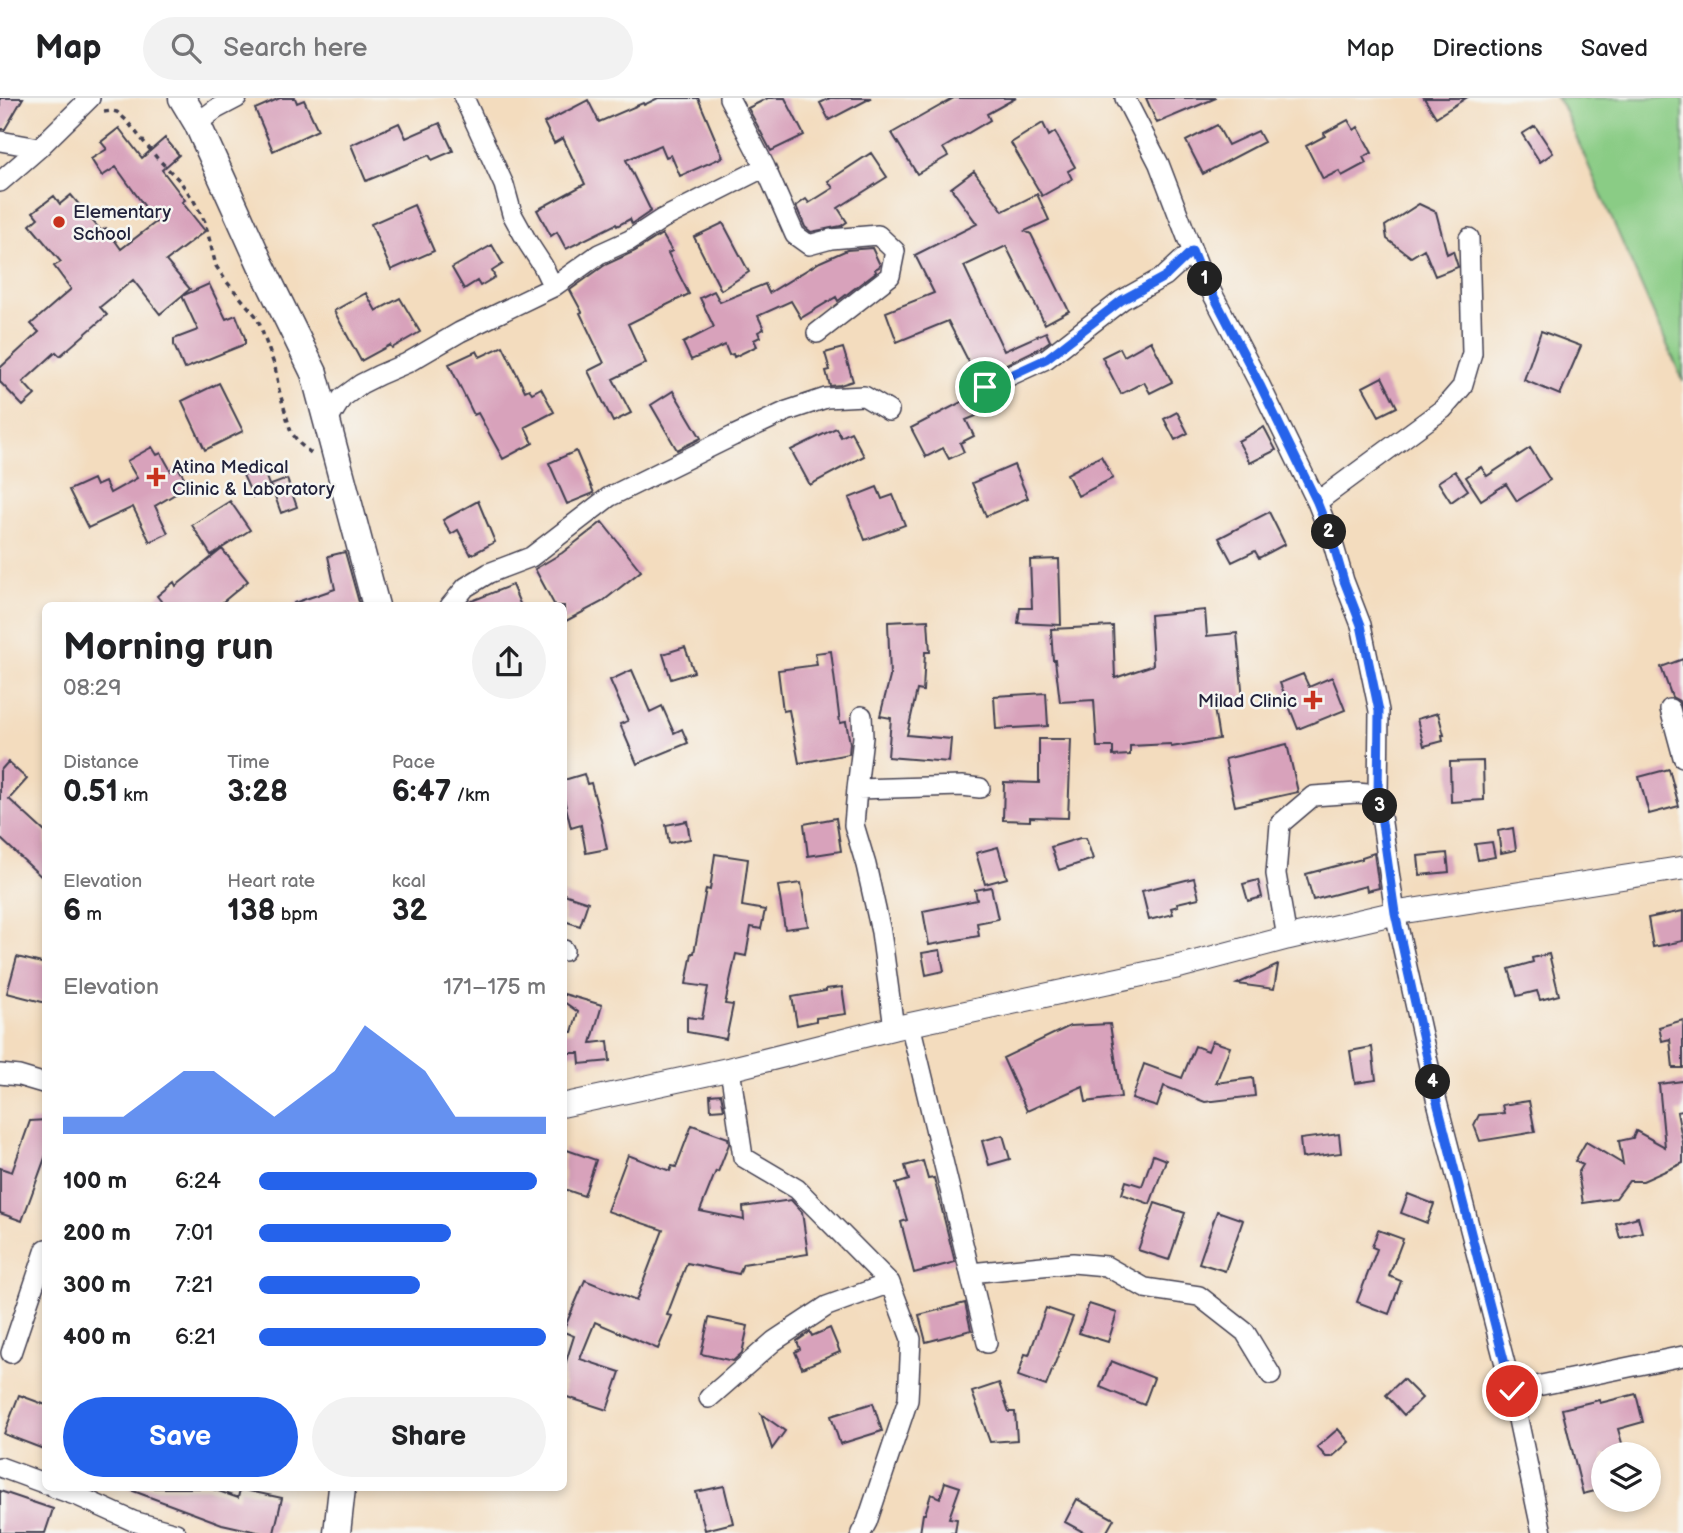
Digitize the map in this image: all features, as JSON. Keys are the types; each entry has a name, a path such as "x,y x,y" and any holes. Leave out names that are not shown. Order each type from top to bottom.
{"main road":[{"path":"183,98 314,373 375,602"},
{"path":"337,1533 342,1491"}],"street":[{"path":"197,123 237,98"},
{"path":"464,98 504,185 512,214 553,287"},
{"path":"729,98 765,167 795,235 809,245 831,239 878,235 895,251 890,276 817,333"},
{"path":"1125,98 1159,164 1198,266 1317,502 1361,625 1379,711 1378,795 1395,913 1436,1098 1512,1391 1542,1533"},
{"path":"0,182 95,105"},
{"path":"0,141 39,148"},
{"path":"327,422 342,398 361,384 553,287 599,254 765,167"},
{"path":"1317,502 1443,409 1462,387 1472,353 1469,238"},
{"path":"985,387 1046,359 1122,300 1166,276 1192,251"},
{"path":"453,602 466,587 488,573 531,557 609,497 787,411 827,398 864,396 889,411"},
{"path":"1670,709 1683,757"},
{"path":"862,716 863,737 854,825 866,865 902,1026 988,1343"},
{"path":"857,789 962,786 980,788"},
{"path":"1287,938 1276,874 1280,824 1313,796 1357,793 1378,795"},
{"path":"567,1104 730,1069 902,1026 1181,966 1395,913 1683,868"},
{"path":"730,1069 743,1157 797,1189 890,1283 911,1339 908,1399 861,1533"},
{"path":"0,1074 42,1083"},
{"path":"11,1353 42,1261"},
{"path":"971,1273 1073,1263 1106,1266 1145,1288 1199,1296 1245,1332 1271,1375"},
{"path":"709,1398 774,1341 827,1306 890,1283"},
{"path":"1512,1391 1683,1356"},
{"path":"0,1467 42,1483"},
{"path":"63,1491 133,1521 176,1533"}],"path":[{"path":"95,105 115,111 127,120 194,201 205,222 216,266 257,317 275,367 291,432 300,444 312,453"}],"green space":[{"path":"1556,98 1683,98 1683,381 1562,105"}],"building":[{"path":"0,98 23,98 5,129 0,129"},
{"path":"280,98 295,98 297,103 304,100 318,130 273,151 255,109"},
{"path":"658,98 698,98 723,157 680,176 671,155 666,157 661,145 626,160 651,211 632,224 630,219 617,226 616,224 566,249 557,232 551,236 537,210 585,184 563,138 554,143 544,123 588,100 599,122"},
{"path":"768,98 785,98 804,135 771,151 748,108"},
{"path":"830,98 871,98 829,120 820,103"},
{"path":"954,98 1016,98 987,114 990,120 943,148 948,156 917,174 892,133"},
{"path":"1146,98 1216,98 1157,123"},
{"path":"1424,98 1466,98 1436,117"},
{"path":"1348,120 1354,130 1358,127 1372,153 1363,157 1366,163 1342,176 1339,171 1323,179 1306,146"},
{"path":"399,123 406,138 440,123 453,151 432,160 429,155 366,181 351,145"},
{"path":"1043,123 1049,136 1055,132 1075,167 1068,171 1072,179 1042,196 1011,143"},
{"path":"1217,125 1228,145 1258,131 1264,142 1203,174 1186,141"},
{"path":"1535,126 1553,153 1540,162 1522,134"},
{"path":"119,128 142,158 165,138 179,155 162,170 205,231 166,261 190,289 160,314 133,280 100,307 107,315 60,356 56,352 23,382 35,395 23,406 0,382 0,368 39,332 31,324 71,289 54,266 61,262 30,225 38,218 33,212 54,196 60,204 71,195 101,231 106,228 121,249 156,222 116,167 102,176 91,159 107,149 101,142"},
{"path":"871,153 887,177 838,208 847,222 841,226 811,232 805,227 796,206 806,199 809,203 833,188 828,181"},
{"path":"974,171 1003,211 1037,194 1049,220 1025,231 1031,234 1069,311 1045,324 1006,246 964,266 1004,351 1046,332 1050,341 977,378 948,321 897,342 886,312 934,293 915,255 977,224 951,188"},
{"path":"1419,204 1436,212 1447,254 1453,251 1458,267 1435,276 1424,249 1411,257 1387,239 1385,226"},
{"path":"414,205 434,251 391,270 371,224"},
{"path":"723,223 749,272 721,290 694,237"},
{"path":"662,234 672,251 668,253 689,294 628,324 646,363 613,379 631,413 613,422 588,371 604,363 570,290 605,265"},
{"path":"492,245 503,264 492,271 495,277 480,286 477,281 464,289 452,268"},
{"path":"872,248 880,265 875,269 876,272 838,301 836,297 801,318 791,301 758,316 764,329 758,332 760,337 754,340 757,346 734,357 733,354 729,355 725,345 691,360 683,343 714,327 700,298 714,291 720,302 765,284 769,293 820,262 847,250"},
{"path":"209,284 226,319 236,315 245,344 184,369 174,339 198,330 182,296"},
{"path":"366,293 376,311 400,298 420,332 361,361 334,311"},
{"path":"1541,331 1581,346 1560,395 1524,380"},
{"path":"1151,341 1172,382 1150,393 1144,382 1121,394 1102,357 1120,348 1124,356"},
{"path":"503,346 525,391 529,389 532,393 541,388 554,412 525,427 533,443 503,459 478,413 474,415 449,364 477,351 480,357"},
{"path":"843,348 853,381 830,386 826,371 830,370 825,353"},
{"path":"1382,377 1397,407 1379,416 1363,387"},
{"path":"219,383 243,431 205,450 182,401"},
{"path":"673,391 701,438 677,450 651,405"},
{"path":"967,399 976,416 966,420 974,436 960,443 964,452 949,459 943,448 926,457 911,428"},
{"path":"1177,412 1188,433 1175,440 1164,419"},
{"path":"1264,427 1276,450 1250,463 1238,441"},
{"path":"836,428 841,437 851,432 864,456 810,485 791,450"},
{"path":"152,447 157,455 161,453 171,471 178,467 189,486 155,506 168,533 150,542 133,507 88,528 69,490 93,479 96,486 105,482 110,493 137,478 127,461"},
{"path":"1530,448 1550,480 1517,501 1506,484 1481,500 1466,477 1481,467 1487,476"},
{"path":"576,451 594,493 567,504 549,463"},
{"path":"1101,456 1113,478 1078,496 1067,474"},
{"path":"1014,465 1028,498 986,516 972,483"},
{"path":"262,467 271,490 253,497 243,475"},
{"path":"1455,471 1468,490 1451,502 1438,482"},
{"path":"287,479 297,507 281,513 271,485"},
{"path":"877,487 882,499 893,495 905,525 865,540 849,498"},
{"path":"230,501 250,530 211,555 192,525"},
{"path":"478,501 495,542 471,555 458,530 451,534 443,520"},
{"path":"1269,512 1285,544 1259,558 1255,551 1232,562 1219,538"},
{"path":"602,522 641,571 602,602 567,620 567,602 553,602 535,569 562,553"},
{"path":"222,549 248,581 223,602 162,602 157,596 174,582 176,586"},
{"path":"345,552 359,602 297,602 335,589 328,556"},
{"path":"1059,559 1061,625 1018,623 1020,608 1032,608 1030,560"},
{"path":"512,585 519,602 469,602"},
{"path":"1205,610 1207,636 1237,633 1243,700 1213,702 1219,739 1171,747 1170,744 1130,746 1130,755 1113,756 1113,747 1097,747 1094,700 1060,702 1051,629 1113,626 1115,678 1153,665 1150,615"},
{"path":"928,620 930,652 925,652 923,691 917,690 907,735 951,739 949,762 888,757 891,718 880,716 890,677 888,622"},
{"path":"685,647 694,672 671,679 663,654"},
{"path":"831,651 840,723 846,722 849,754 799,763 789,710 783,711 778,670 817,665 815,653"},
{"path":"1683,659 1683,710 1679,701 1672,697 1661,667"},
{"path":"632,670 650,712 662,706 674,733 682,729 688,743 637,764 620,724 628,721 610,680"},
{"name":"Milad Clinic","path":"1303,674 1309,687 1332,677 1345,710 1298,729 1280,683"},
{"path":"1046,693 1048,726 996,729 994,696"},
{"path":"1438,713 1443,741 1424,746 1417,719"},
{"path":"1039,739 1071,739 1068,818 1030,817 1030,821 1003,820 1004,782 1039,783"},
{"path":"1287,744 1298,792 1235,806 1225,759"},
{"path":"1483,761 1484,800 1451,802 1450,762"},
{"path":"8,762 27,779 9,799 42,829 42,877 0,838 0,771"},
{"path":"1669,769 1679,806 1649,814 1639,777"},
{"path":"584,774 587,784 591,783 607,849 586,853 581,825 571,828 567,811 567,779"},
{"path":"836,818 841,851 808,856 804,824"},
{"path":"687,821 690,839 669,843 666,825"},
{"path":"1513,828 1516,850 1501,853 1498,831"},
{"path":"1086,838 1093,859 1059,870 1051,847"},
{"path":"1492,842 1495,857 1478,860 1475,844"},
{"path":"998,847 1007,878 985,884 976,853"},
{"path":"1374,853 1379,888 1367,891 1366,886 1313,900 1306,874 1362,859"},
{"path":"1447,853 1449,872 1420,875 1418,856"},
{"path":"715,854 748,859 742,906 765,910 761,929 751,927 746,956 736,954 725,1004 733,1005 726,1039 687,1032 687,1017 702,1019 708,987 686,984 706,889 710,890"},
{"path":"1194,878 1199,898 1177,903 1178,906 1171,908 1173,914 1149,920 1142,891"},
{"path":"1258,880 1262,897 1248,901 1243,884"},
{"path":"801,883 808,926 785,929 778,886"},
{"path":"991,887 998,919 977,923 979,936 929,945 923,911 977,900 975,890"},
{"path":"567,895 588,902 580,926 567,922"},
{"path":"1683,911 1683,941 1653,947 1648,918"},
{"path":"940,950 944,971 926,975 922,953"},
{"path":"1549,954 1559,995 1540,1000 1537,991 1517,996 1509,969 1533,962 1532,958"},
{"path":"17,957 42,963 42,1002 7,993"},
{"path":"1278,965 1274,989 1237,984"},
{"path":"842,987 846,1014 816,1018 816,1021 797,1025 792,997"},
{"path":"567,995 602,1005 591,1043 608,1041 610,1061 580,1064 579,1053 567,1053 567,1032 572,1032 578,1012 567,1004"},
{"path":"1683,1020 1683,1068 1673,1068 1670,1039 1662,1041 1659,1027"},
{"path":"1110,1024 1121,1097 1086,1102 1083,1086 1027,1111 1003,1058 1070,1026"},
{"path":"1212,1041 1230,1047 1216,1083 1253,1078 1255,1096 1205,1102 1164,1086 1157,1107 1132,1099 1144,1064 1182,1078 1195,1046 1208,1051"},
{"path":"1372,1047 1376,1080 1355,1083 1350,1051"},
{"path":"1683,1081 1683,1111 1677,1112 1683,1143 1683,1163 1643,1181 1629,1181 1616,1198 1583,1203 1578,1173 1583,1165 1575,1161 1586,1142 1623,1164 1619,1141 1633,1138 1636,1131 1665,1147 1659,1084"},
{"path":"721,1094 724,1109 711,1110 710,1095"},
{"path":"1529,1101 1535,1132 1480,1141 1474,1125 1479,1115 1504,1113 1502,1105"},
{"path":"42,1120 42,1166 22,1221 0,1213 0,1168 12,1172 30,1121"},
{"path":"692,1125 728,1138 729,1144 700,1211 744,1220 743,1207 791,1200 802,1212 808,1254 743,1264 739,1274 687,1263 667,1315 672,1316 658,1349 595,1322 580,1359 620,1372 607,1410 567,1397 567,1358 574,1336 567,1333 567,1322 585,1280 636,1301 663,1230 607,1211 628,1155 670,1171 672,1166 676,1167"},
{"path":"1339,1134 1341,1153 1302,1158 1300,1139"},
{"path":"1003,1135 1010,1159 989,1165 982,1141"},
{"path":"567,1150 596,1160 584,1196 567,1190"},
{"path":"1153,1155 1166,1160 1150,1204 1122,1194 1126,1181 1142,1186"},
{"path":"923,1161 928,1179 934,1178 955,1262 914,1273 901,1222 907,1220 896,1184 909,1180 905,1166"},
{"path":"1408,1194 1434,1204 1427,1223 1401,1213"},
{"path":"1155,1203 1185,1213 1169,1260 1138,1250"},
{"path":"1217,1211 1243,1220 1225,1271 1199,1263"},
{"path":"1638,1217 1642,1232 1620,1238 1616,1223"},
{"path":"1378,1230 1403,1239 1389,1276 1401,1281 1389,1314 1357,1302 1377,1249 1372,1247"},
{"path":"965,1303 971,1330 926,1342 919,1315"},
{"path":"1089,1304 1117,1313 1108,1342 1079,1333"},
{"path":"1046,1308 1073,1317 1046,1386 1018,1376 1025,1354 1029,1355"},
{"path":"709,1318 748,1326 742,1353 733,1361 701,1354"},
{"path":"830,1328 840,1352 802,1368 795,1352 800,1349 797,1341 810,1332 812,1336"},
{"path":"1111,1361 1154,1378 1144,1405 1100,1387"},
{"path":"1403,1379 1422,1398 1404,1415 1386,1395"},
{"path":"999,1383 1009,1412 1015,1412 1017,1440 990,1442 972,1392"},
{"path":"1636,1394 1643,1422 1618,1429 1622,1442 1591,1442 1591,1492 1583,1494 1562,1409 1599,1400 1600,1403"},
{"path":"19,1395 42,1404 42,1448 4,1434"},
{"path":"873,1403 882,1431 840,1444 831,1416"},
{"path":"761,1414 785,1431 772,1449"},
{"path":"1338,1429 1349,1442 1332,1457 1326,1457 1317,1447"},
{"path":"945,1482 960,1487 949,1518 957,1519 955,1533 920,1533 923,1514 931,1494 940,1498"},
{"path":"724,1486 733,1523 705,1530 696,1492"},
{"path":"0,1491 53,1509 45,1533 0,1533"},
{"path":"133,1491 218,1491 238,1498 240,1491 249,1491 282,1498 274,1533 222,1524"},
{"path":"1077,1499 1114,1519 1106,1533 1085,1533 1065,1522"}],"place":[{"name":"Elementary School","path":"59,222"},
{"name":"Atina Medical Clinic & Laboratory","path":"156,477"},
{"name":"Milad Clinic","path":"1313,700"}],"route":[{"path":"985,387 1046,359 1122,300 1166,276 1192,251 1317,502 1361,625 1379,711 1378,795 1395,913 1436,1098 1512,1391"}]}
